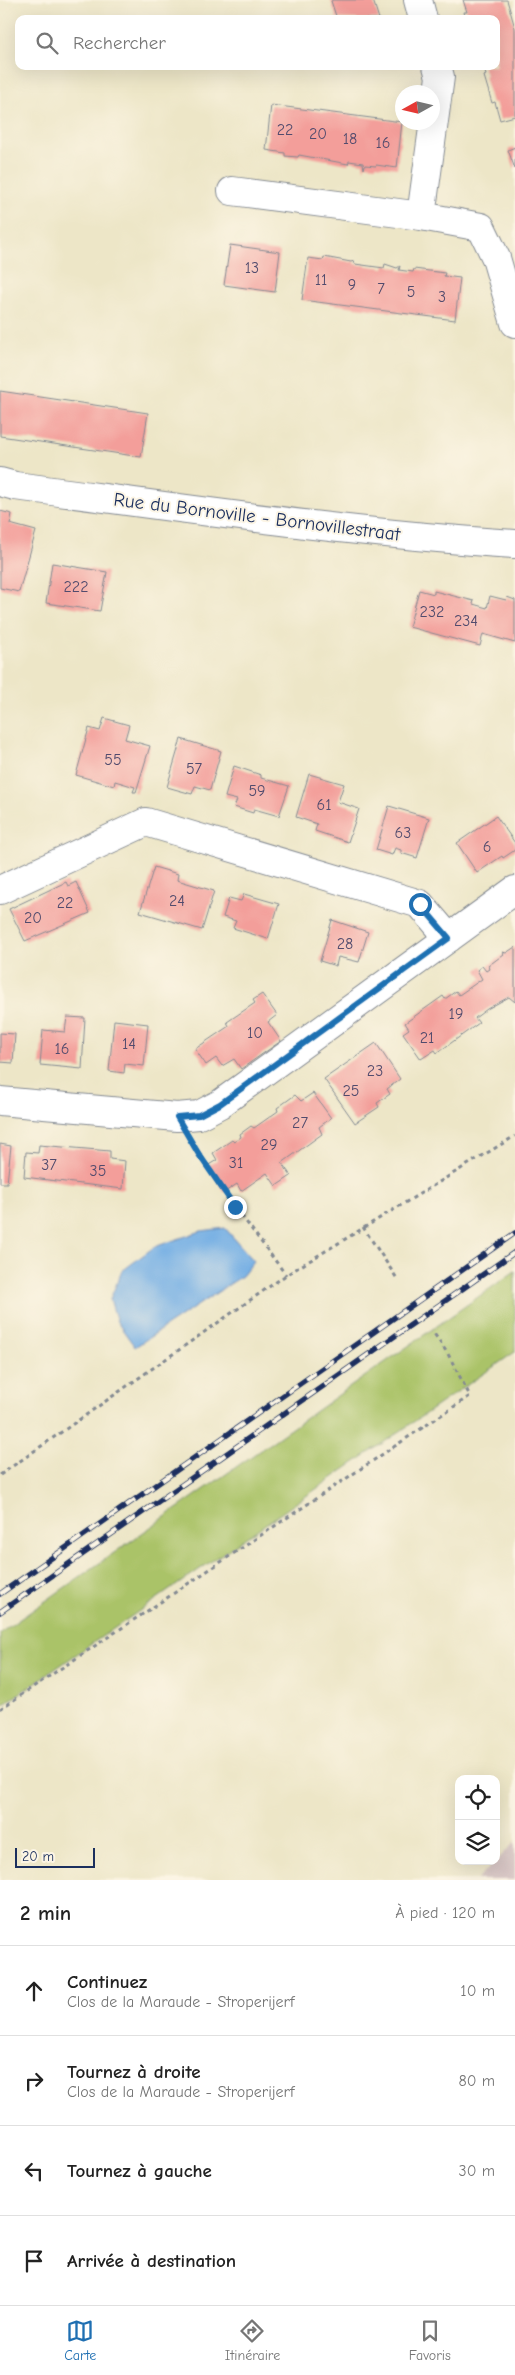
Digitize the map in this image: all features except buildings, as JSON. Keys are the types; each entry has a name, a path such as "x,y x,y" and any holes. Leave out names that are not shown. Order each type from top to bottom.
{"street":[{"path":"418,0 422,15"},
{"path":"421,216 440,78 438,70"},
{"path":"232,191 421,216 481,227 496,258 515,323"},
{"name":"Rue du Bornoville - Bornovillestraat","path":"0,482 15,486 348,528 443,539 515,544"},
{"path":"0,890 146,822 420,904 449,938"},
{"path":"0,1100 177,1117 199,1115 220,1104 515,890"}],"path":[{"path":"177,1117 208,1169 286,1275"},
{"path":"0,1475 286,1275 515,1136"},
{"path":"363,1227 398,1280"},
{"path":"0,1708 470,1396 448,1354 433,1332"}],"shaded area":[{"path":"515,1842 515,1880 477,1880 492,1865 500,1865 500,1857"}],"green space":[{"path":"515,1271 515,1352 0,1707 0,1633"}],"water":[{"path":"225,1228 254,1261 242,1276 135,1347 117,1322 110,1299 122,1271 154,1247 201,1231"}],"railway":[{"path":"0,1594 515,1233"},
{"path":"0,1612 515,1252"}],"route":[{"path":"235,1207 198,1153 177,1117 199,1115 220,1104 449,938 420,904"}]}
